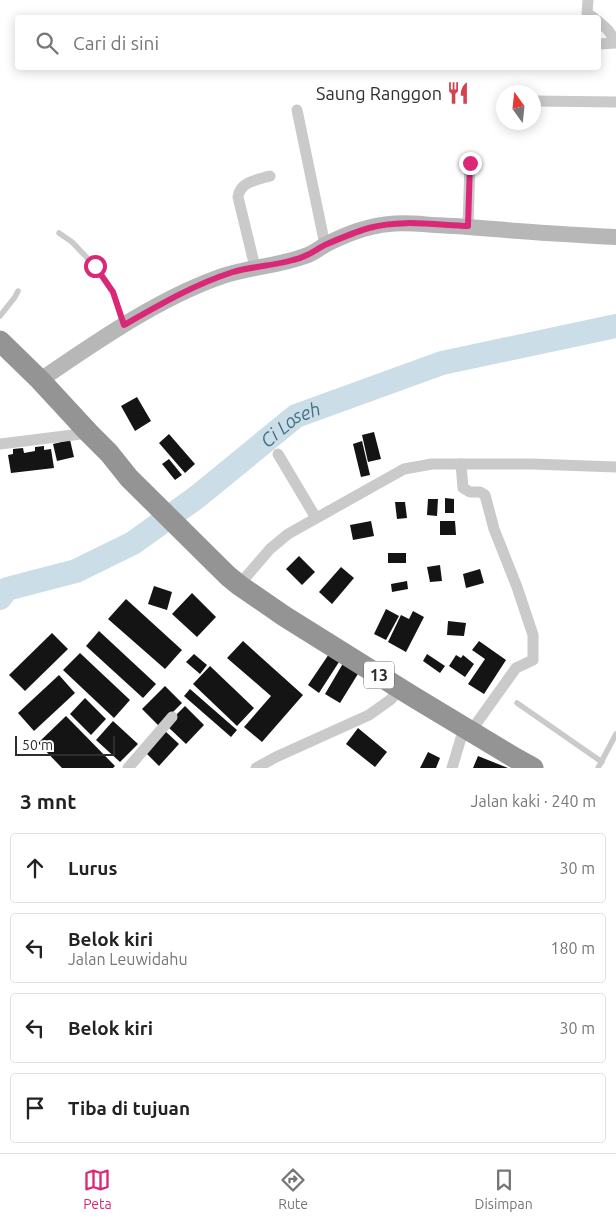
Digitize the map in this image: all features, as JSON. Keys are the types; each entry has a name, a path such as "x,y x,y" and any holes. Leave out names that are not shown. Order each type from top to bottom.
{"highway":[{"name":"13","path":"0,341 40,380 130,478 234,580 284,616 533,768"}],"street":[{"path":"588,0 589,15"},
{"path":"601,24 608,30 616,42 601,44"},
{"path":"541,102 616,102"},
{"path":"297,110 325,245"},
{"path":"468,226 470,163"},
{"path":"255,267 238,198 239,192 246,184 270,176"},
{"path":"40,380 124,325 174,297 216,278 235,272 277,264 307,255 325,245 370,227 389,224 420,224 616,237"},
{"path":"0,444 89,433"},
{"path":"278,454 316,518"},
{"path":"234,580 288,534 404,469 432,464 532,464 616,467"},
{"path":"452,768 461,738 516,668 533,660 533,634 494,529 485,495 480,492 470,492 463,488 461,464"},
{"path":"256,768 369,715 390,700 401,689"},
{"path":"128,768 172,717"}],"lane":[{"path":"59,233 72,242 95,266 113,292 124,325"},
{"path":"0,316 15,297 18,290"},
{"path":"517,703 602,762"},
{"path":"598,768 616,734"}],"building":[{"path":"137,397 151,421 135,431 121,406"},
{"path":"374,432 381,459 368,462 362,435"},
{"path":"169,434 195,464 185,473 159,443"},
{"path":"70,440 74,457 57,461 53,444"},
{"path":"362,441 370,475 361,477 353,444"},
{"path":"44,446 44,450 51,449 54,468 11,473 8,455 13,454 13,449 23,448 24,453 35,451 35,447"},
{"path":"169,459 182,475 175,480 162,464"},
{"path":"445,498 454,499 454,513 445,513"},
{"path":"428,499 438,499 437,516 427,515"},
{"path":"395,502 405,502 407,518 397,519"},
{"path":"371,521 374,536 353,540 350,525"},
{"path":"440,521 455,521 456,535 440,535"},
{"path":"388,553 406,553 406,563 388,563"},
{"path":"299,556 315,572 302,585 286,569"},
{"path":"440,565 442,581 430,582 427,567"},
{"path":"341,567 354,578 332,604 319,592"},
{"path":"480,569 484,583 466,588 463,574"},
{"path":"407,581 408,589 392,592 391,584"},
{"path":"154,586 172,592 167,610 148,604"},
{"path":"192,593 216,617 197,637 172,614"},
{"path":"126,599 182,650 165,669 108,619"},
{"path":"386,609 399,616 386,640 374,634"},
{"path":"413,611 424,617 406,652 388,642 401,615 409,619"},
{"path":"448,621 466,623 464,636 447,635"},
{"path":"99,631 156,684 143,698 86,646"},
{"path":"52,633 68,649 25,691 9,675"},
{"path":"243,641 303,695 262,742 244,727 271,696 227,658"},
{"path":"479,641 506,660 484,694 468,684 485,659 472,650"},
{"path":"80,653 130,700 114,718 63,670"},
{"path":"194,654 207,665 200,674 186,662"},
{"path":"329,654 339,662 319,693 308,685"},
{"path":"427,654 445,666 440,673 423,661"},
{"path":"456,655 461,658 463,655 474,664 465,677 449,666"},
{"path":"345,660 361,669 340,703 325,694"},
{"path":"210,666 254,708 237,726 193,684"},
{"path":"59,675 75,693 34,731 18,713"},
{"path":"165,686 182,703 159,726 142,709"},
{"path":"190,689 237,730 231,737 184,696"},
{"path":"85,698 106,719 91,735 70,714"},
{"path":"185,706 204,725 186,744 166,725"},
{"path":"66,716 115,766 113,768 62,768 38,743"},
{"path":"113,721 138,744 120,762 96,740"},
{"path":"358,728 387,752 375,767 346,744"},
{"path":"164,730 179,744 159,766 144,751"},
{"path":"428,752 440,758 436,768 420,768"},
{"path":"478,756 508,768 473,768"}],"waterway":[{"name":"Ci Loseh","path":"0,598 7,589 76,571 133,543 197,497 296,416 442,363 616,326"}],"place":[{"name":"Saung Ranggon","path":"458,93"}],"route":[{"path":"95,266 113,292 124,325 174,297 216,278 255,267 292,260 370,227 389,224 468,226 470,163"}]}
